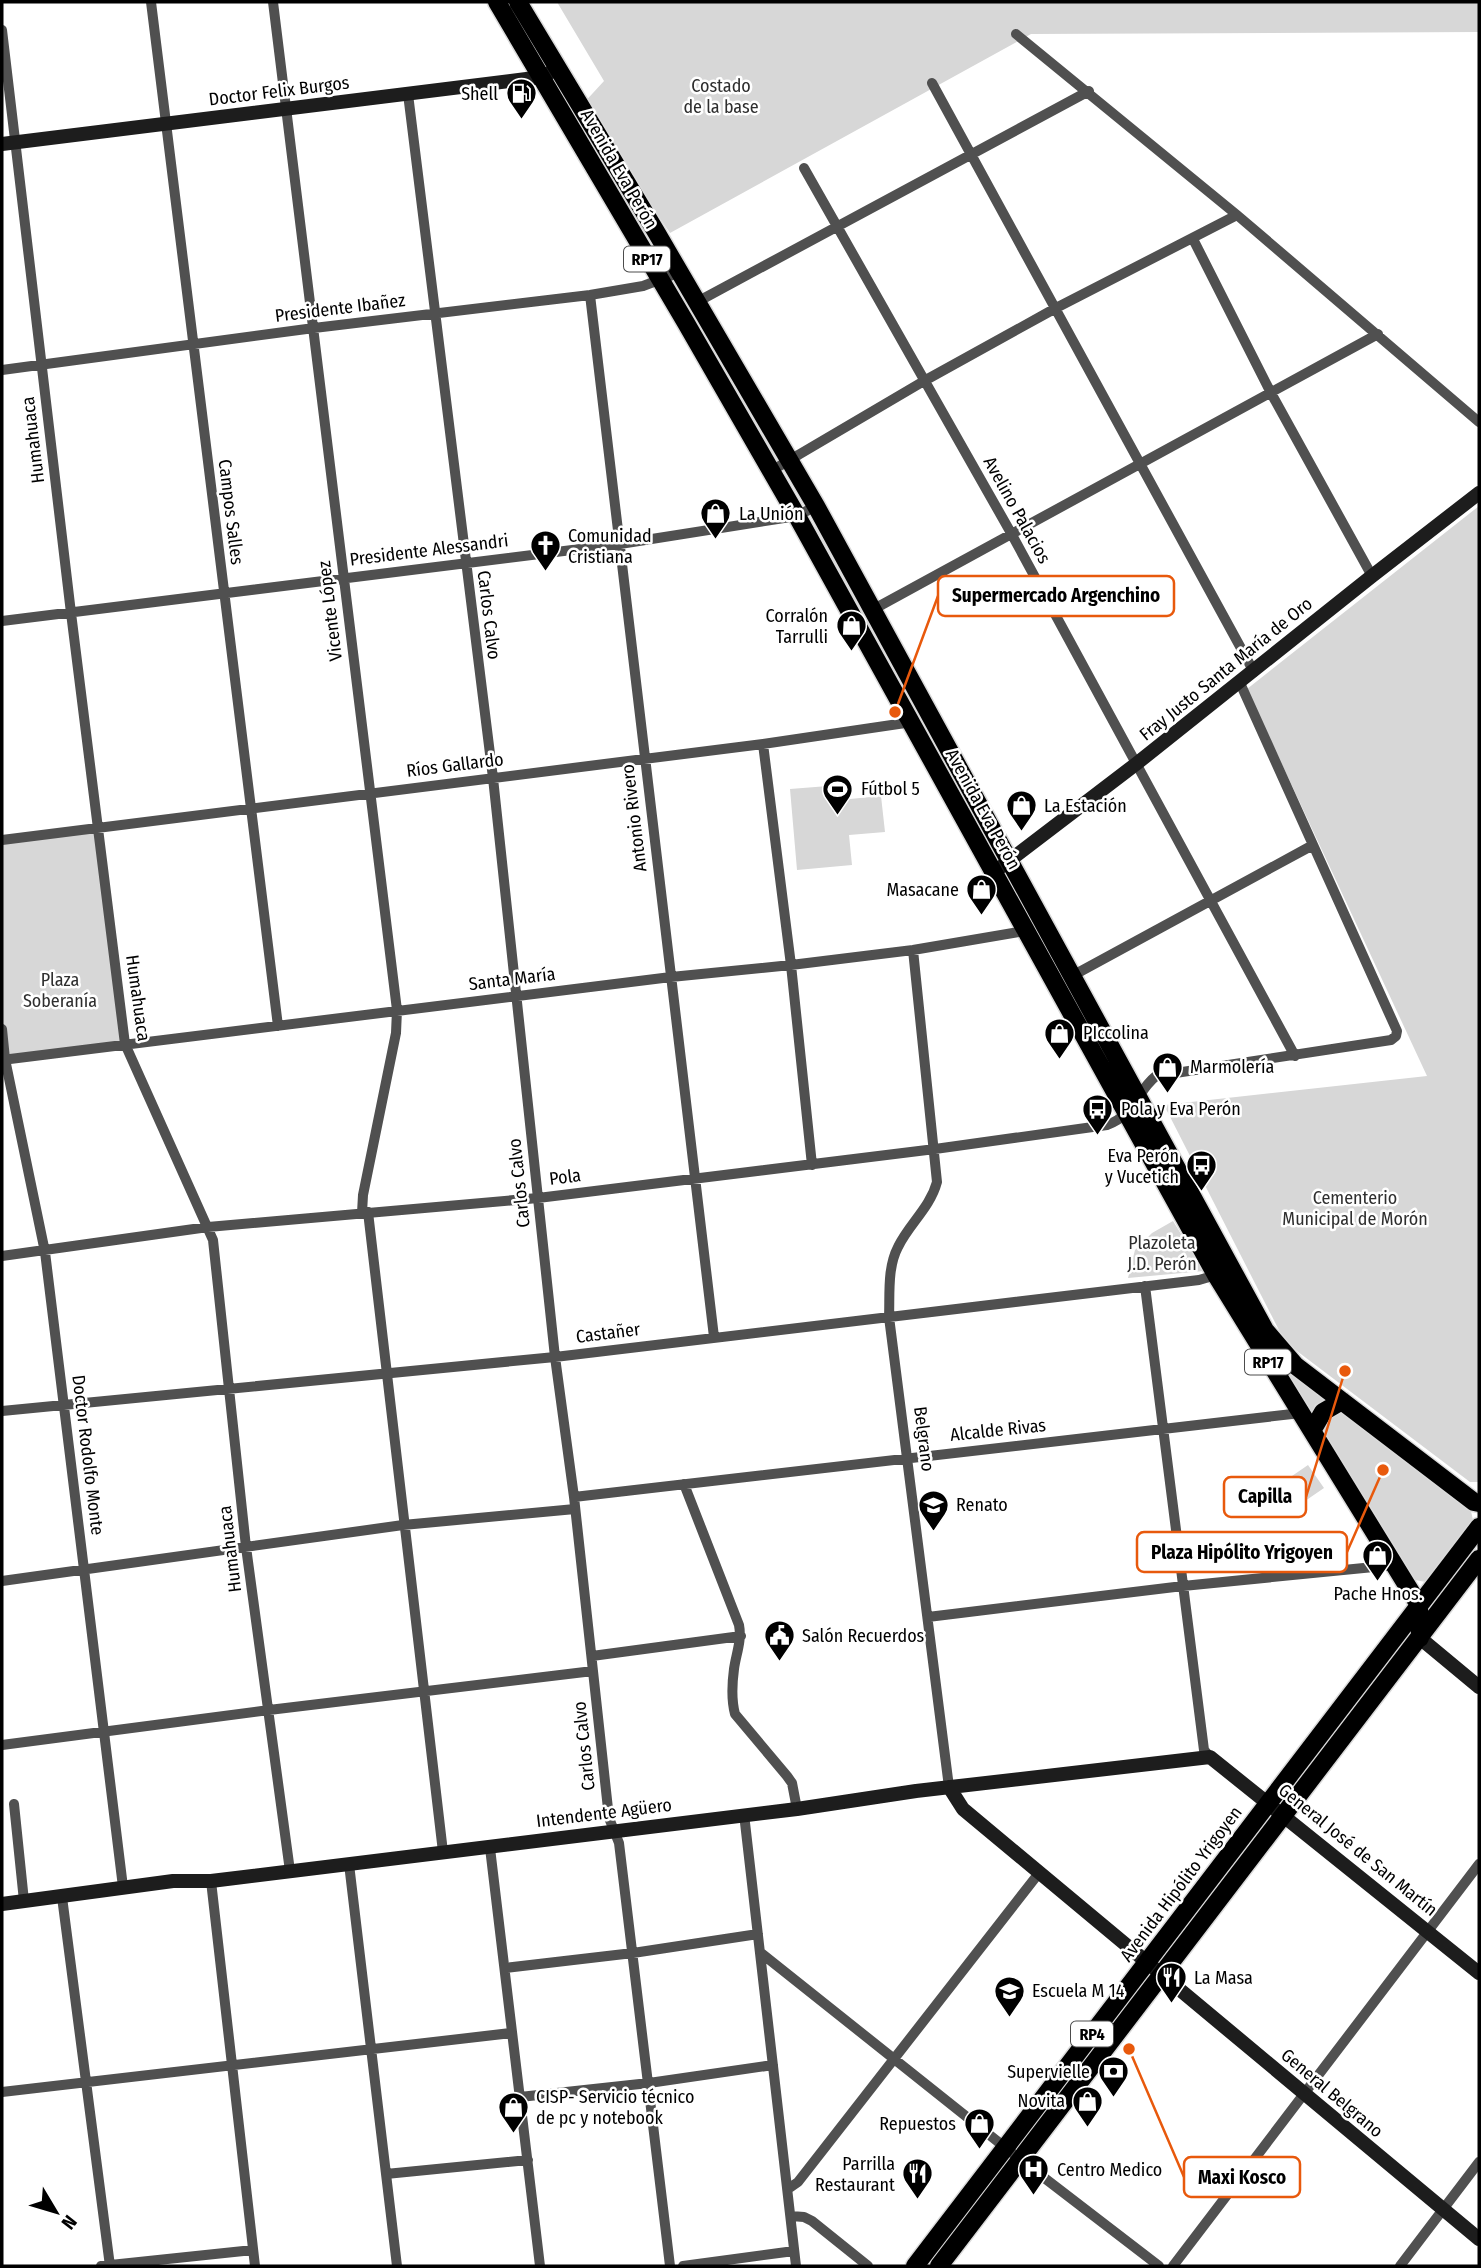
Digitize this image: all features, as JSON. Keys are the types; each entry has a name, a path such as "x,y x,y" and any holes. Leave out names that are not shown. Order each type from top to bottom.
{"main road":[{"name":"Avenida Eva Perón","path":"497,2 550,73 680,272 790,460 874,609 1001,867 1025,931 1216,1275 1419,1605"},
{"name":"Avenida Eva Perón","path":"518,2 550,73 660,280 797,516 912,723 1072,976 1265,1331 1296,1366 1474,1502 1479,1503"},
{"path":"1312,1431 1323,1412 1342,1401"},
{"name":"Avenida Hipólito Yrigoyen","path":"915,2266 1479,1527"},
{"name":"RP4","path":"939,2266 1479,1559"},
{"path":"1419,1605 1420,1638"}],"street":[{"name":"Campos Salles","path":"151,2 278,1026"},
{"name":"Vicente López","path":"273,2 397,1010 396,1033 362,1195 387,1372 443,1852"},
{"name":"Humahuaca","path":"2,30 8,144 42,365 125,1044 213,1241 246,1546 290,1871"},
{"path":"1016,34 1089,91 1237,215 1479,422"},
{"name":"Doctor Felix Burgos","path":"8,144 286,110 550,73"},
{"path":"932,83 1254,672"},
{"path":"697,302 1089,91"},
{"name":"Carlos Calvo","path":"408,94 493,778 555,1357 575,1503 609,1818 619,1843 670,2266"},
{"name":"Avelino Palacios","path":"804,168 1011,533 1295,1056"},
{"path":"771,471 924,381 1056,308 1237,215"},
{"path":"1193,239 1270,393 1372,576"},
{"name":"Presidente Ibañez","path":"2,370 314,328 590,295 643,286 680,272"},
{"name":"Antonio Rivero","path":"590,295 714,1337"},
{"path":"874,609 1378,334"},
{"name":"Fray Justo Santa María de Oro","path":"1001,867 1240,683 1479,493"},
{"name":"Presidente Alessandri","path":"2,621 620,544 797,516 816,506"},
{"path":"1128,1113 1156,1076 1391,1040 1396,1036 1240,683"},
{"name":"Ríos Gallardo","path":"2,840 912,723"},
{"path":"763,744 791,965 812,1165"},
{"path":"1072,976 1313,845"},
{"name":"Santa María","path":"4,1059 912,950 1025,931"},
{"name":"Belgrano","path":"912,950 937,1182 934,1194 898,1247 892,1261 889,1317 949,1787 963,1809 1162,1974"},
{"name":"Doctor Rodolfo Monte","path":"2,1029 4,1059 45,1252 123,1887"},
{"name":"Pola","path":"2,1256 208,1227 538,1198 812,1165 1107,1125 1128,1113"},
{"name":"Castañer","path":"2,1412 555,1357 1199,1280 1216,1275"},
{"path":"1144,1286 1204,1750 1210,1757"},
{"name":"Alcalde Rivas","path":"2,1581 575,1503 684,1484 1301,1413"},
{"path":"684,1484 739,1625 741,1636 734,1669 732,1701 735,1714 792,1783 797,1809"},
{"path":"928,1617 1183,1586 1394,1565"},
{"path":"592,1656 741,1636"},
{"path":"1420,1638 1479,1687"},
{"path":"2,1745 593,1671"},
{"name":"Intendente Agüero","path":"2,1904 173,1881 211,1881 490,1848 949,1787 1210,1757"},
{"name":"General José de San Martín","path":"1210,1757 1479,1973"},
{"path":"14,1804 24,1901"},
{"path":"744,1814 796,2266"},
{"path":"490,1848 540,2266"},
{"path":"349,1864 397,2266"},
{"path":"1173,2266 1479,1864"},
{"path":"788,2189 798,2182 1039,1873"},
{"path":"211,1881 255,2266"},
{"path":"62,1896 87,2084 107,2266 253,2250"},
{"path":"505,1968 633,1953 758,1934"},
{"path":"761,1953 1159,2266"},
{"name":"General Belgrano","path":"1162,1974 1479,2239"},
{"path":"2,2092 511,2033"},
{"path":"520,2097 649,2083 773,2065"},
{"path":"386,2174 528,2160"},
{"path":"1400,2266 1479,2162"},
{"path":"791,2216 813,2221 868,2266"},
{"path":"683,2266 794,2251"}],"green space":[{"name":"Costado de la base","path":"557,2 1479,2 1479,32 1031,34 670,233 581,106 604,81"},
{"path":"682,291 776,454 772,456 678,293"},
{"name":"Cementerio Municipal de Morón","path":"1479,506 1479,1482 1470,1482 1285,1342 1164,1105 1427,1076 1247,689"},
{"path":"817,525 998,857 996,858 815,527"},
{"name":"Fútbol 5","path":"828,786 829,801 881,796 885,832 849,835 852,865 797,870 790,789"},
{"name":"Plaza Soberanía","path":"99,827 125,1044 5,1059 2,1029 2,840"},
{"path":"1142,1123 1145,1123 1225,1272 1328,1399 1315,1405 1312,1414 1222,1273"},
{"name":"Plazoleta J.D. Perón","path":"1173,1221 1204,1271 1128,1278 1135,1250 1152,1233"},
{"path":"1343,1410 1471,1511 1473,1520 1426,1582 1415,1580 1321,1429 1326,1418"},
{"path":"1308,1465 1324,1488 1289,1512 1273,1489"}],"place":[{"name":"Shell","path":"521,121"},
{"name":"La Unión","path":"716,541"},
{"name":"Comunidad Cristiana","path":"545,573"},
{"name":"Corralón Tarrulli","path":"851,653"},
{"name":"Supermercado Argenchino","path":"895,712"},
{"name":"Fútbol 5","path":"838,816"},
{"name":"La Estación","path":"1021,833"},
{"name":"Masacane","path":"982,917"},
{"name":"PIccolina","path":"1060,1060"},
{"name":"Marmolería","path":"1167,1094"},
{"name":"Pola y Eva Perón","path":"1098,1136"},
{"name":"Eva Perón y Vucetich","path":"1202,1193"},
{"name":"Capilla","path":"1345,1371"},
{"name":"Plaza Hipólito Yrigoyen","path":"1383,1470"},
{"name":"Renato","path":"933,1532"},
{"name":"Pache Hnos.","path":"1378,1583"},
{"name":"Salón Recuerdos","path":"779,1663"},
{"name":"La Masa","path":"1171,2005"},
{"name":"Escuela M 14","path":"1009,2018"},
{"name":"Maxi Kosco","path":"1129,2049"},
{"name":"Supervielle","path":"1113,2099"},
{"name":"Novita","path":"1088,2128"},
{"name":"CISP- Servicio técnico de pc y notebook","path":"513,2134"},
{"name":"Repuestos","path":"979,2151"},
{"name":"Centro Medico","path":"1034,2197"},
{"name":"Parrilla Restaurant","path":"918,2201"}]}
